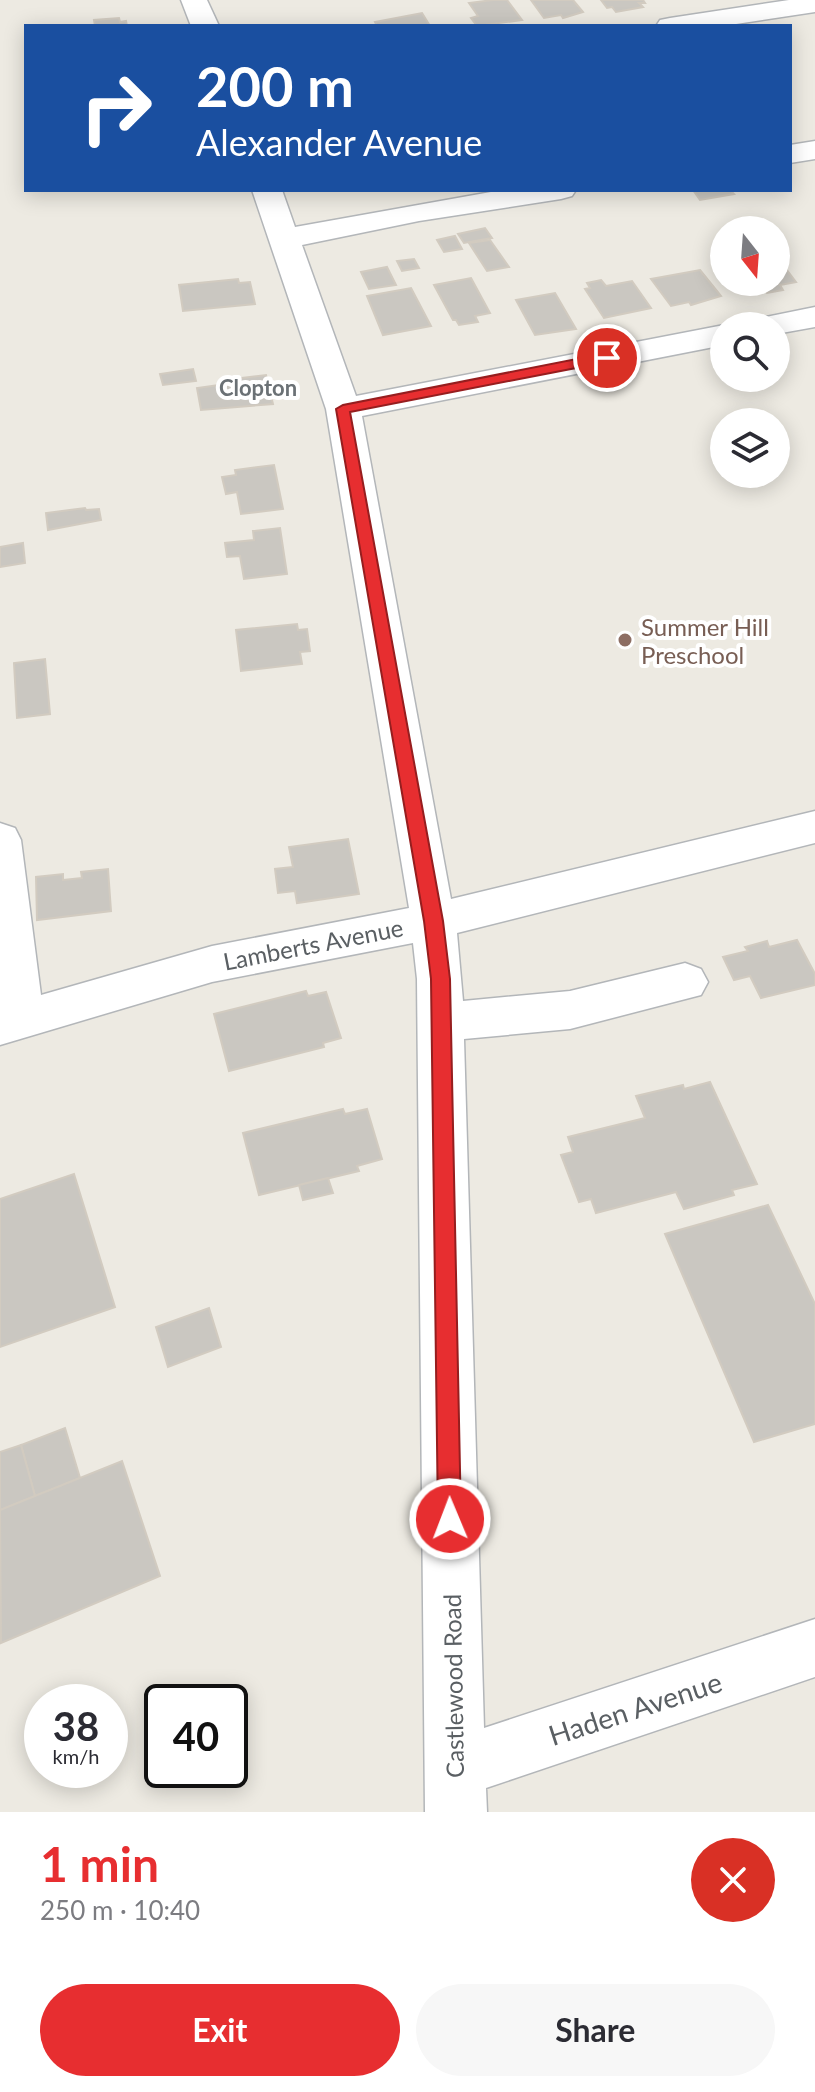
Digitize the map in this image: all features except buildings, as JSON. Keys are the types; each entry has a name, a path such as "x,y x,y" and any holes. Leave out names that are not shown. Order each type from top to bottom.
{"street":[{"path":"194,0 204,24"},
{"path":"683,24 815,4"},
{"path":"792,154 815,150"},
{"name":"Castlewood Road","path":"268,192 343,409 433,921 440,979 455,1790"},
{"path":"284,239 419,212 548,192"},
{"path":"790,322 815,317"},
{"path":"343,409 710,338"},
{"name":"Lamberts Avenue","path":"10,1023 212,964 433,921 815,827"},
{"path":"0,840 10,1023"},
{"path":"441,1022 570,1010 685,982"},
{"name":"Haden Avenue","path":"455,1790 815,1648"}],"place":[{"name":"Summer Hill Preschool","path":"625,640"}],"district":[{"name":"Clopton","path":"258,387"}],"route":[{"path":"450,1519 440,979 433,921 343,409 607,358"}]}
